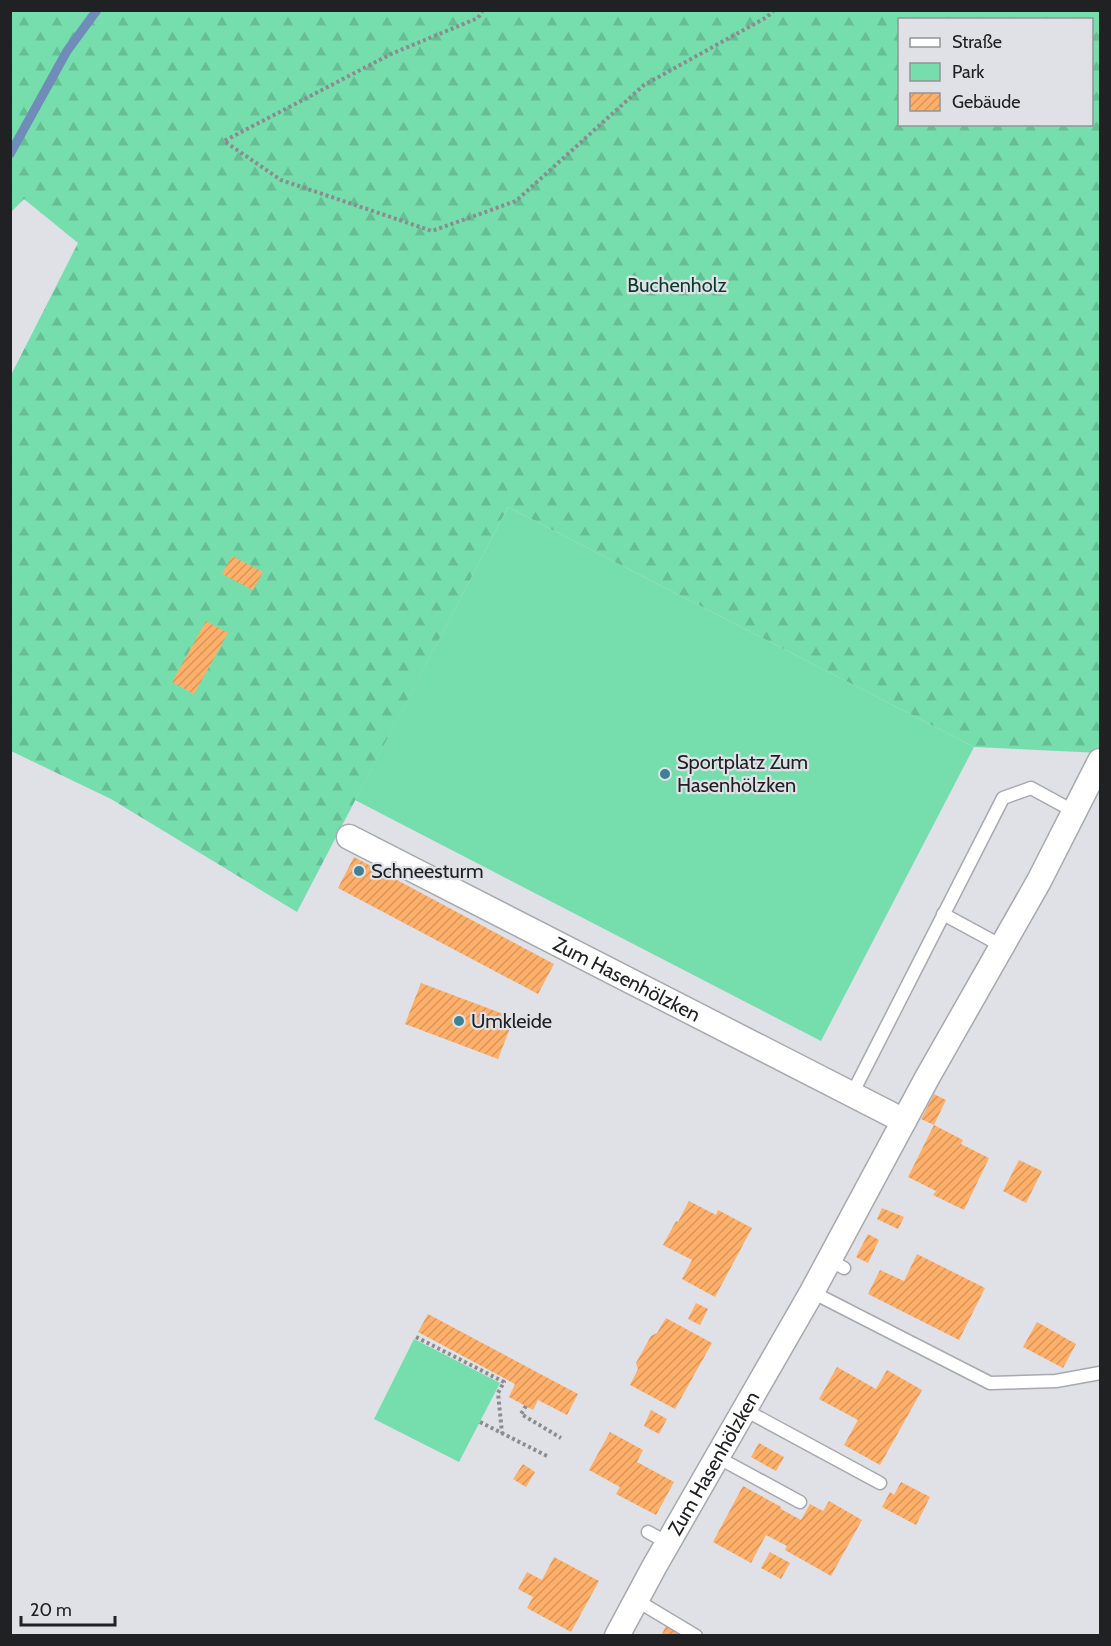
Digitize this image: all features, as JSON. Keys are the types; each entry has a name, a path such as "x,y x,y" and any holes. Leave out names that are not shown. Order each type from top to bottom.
{"street":[{"name":"Zum Hasenhölzken","path":"617,1635 636,1600 658,1537 717,1457 745,1410 790,1323 812,1292 837,1264 904,1121 1039,880 1101,761"},
{"name":"Zum Hasenhölzken","path":"349,837 904,1121"}],"lane":[{"path":"852,1094 1003,798 1031,788 1075,812"},
{"path":"943,914 1002,946"},
{"path":"812,1292 990,1383 1056,1381 1101,1372"},
{"path":"745,1410 880,1483"},
{"path":"717,1457 800,1502"},
{"path":"636,1600 696,1635"}],"path":[{"path":"483,10 478,18 391,54 224,141 281,180 432,231 516,201 644,85 767,17 774,10"},
{"path":"416,1336 504,1382 498,1393 502,1433"},
{"path":"526,1406 521,1414 561,1437"},
{"path":"480,1422 549,1458"}],"green space":[{"name":"Buchenholz","path":"11,11 1100,11 1100,753 974,747 508,507 297,912 111,799 11,751 11,375 78,243 24,199 11,212"},
{"name":"Sportplatz Zum Hasenhölzken","path":"508,507 974,747 821,1041 355,800"},
{"path":"414,1339 500,1383 459,1462 374,1419"}],"building":[{"path":"232,556 263,572 253,590 222,574"},
{"path":"206,621 228,633 194,694 172,682"},
{"path":"354,857 554,964 538,994 338,888"},
{"name":"Umkleide","path":"421,983 514,1018 498,1059 405,1024"},
{"path":"934,1094 946,1100 934,1125 921,1119"},
{"path":"934,1125 963,1140 961,1144 989,1158 964,1210 933,1195 936,1191 908,1177"},
{"path":"1019,1160 1042,1171 1026,1203 1003,1191"},
{"path":"689,1201 716,1215 718,1210 752,1228 715,1297 682,1279 692,1260 663,1245"},
{"path":"882,1208 904,1217 898,1229 877,1219"},
{"path":"868,1234 879,1240 868,1263 856,1257"},
{"path":"917,1254 985,1288 959,1340 868,1294 880,1270 904,1281"},
{"path":"696,1303 708,1309 700,1325 688,1319"},
{"path":"428,1314 578,1394 567,1415 538,1400 533,1410 509,1397 515,1384 418,1332"},
{"path":"666,1318 712,1343 675,1409 630,1385 638,1369 636,1363 651,1336 657,1333"},
{"path":"1037,1322 1076,1344 1063,1368 1023,1347"},
{"path":"837,1367 876,1389 887,1370 922,1390 880,1465 844,1445 858,1420 819,1399"},
{"path":"651,1410 667,1419 659,1434 644,1426"},
{"path":"610,1432 643,1450 637,1462 674,1482 656,1515 616,1494 620,1487 589,1470"},
{"path":"759,1443 784,1457 776,1471 751,1457"},
{"path":"523,1464 535,1472 526,1487 513,1479"},
{"path":"901,1482 930,1497 916,1525 882,1507 890,1492 894,1495"},
{"path":"743,1486 801,1520 810,1504 823,1511 829,1501 862,1520 831,1576 785,1550 787,1546 766,1535 751,1563 713,1542"},
{"path":"770,1552 790,1563 781,1579 761,1568"},
{"path":"554,1557 599,1581 571,1632 527,1608 533,1597 518,1589 527,1572 542,1580"},
{"path":"666,1626 683,1636 661,1636"}],"waterway":[{"path":"10,154 67,51 97,10"}],"place":[{"name":"Sportplatz Zum Hasenhölzken","path":"665,774"},
{"name":"Schneesturm","path":"359,871"},
{"name":"Umkleide","path":"459,1021"}]}
